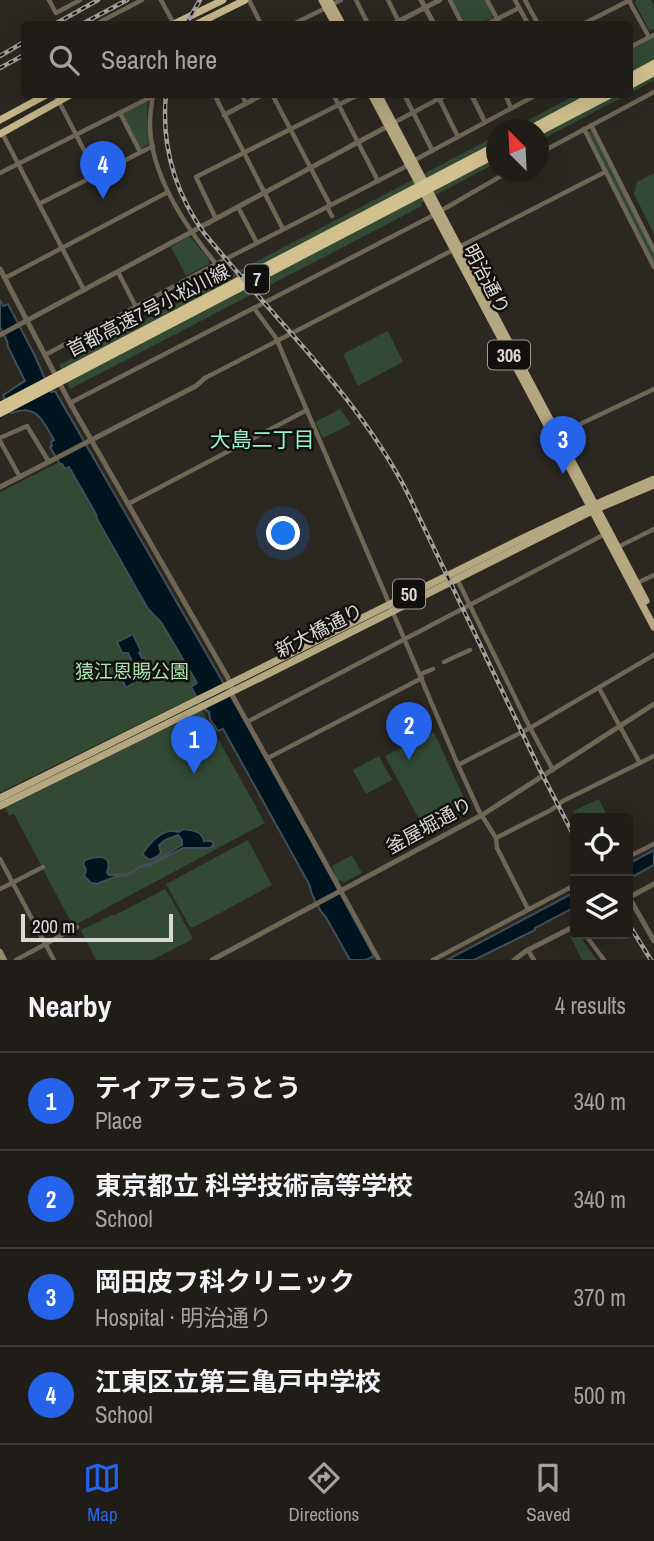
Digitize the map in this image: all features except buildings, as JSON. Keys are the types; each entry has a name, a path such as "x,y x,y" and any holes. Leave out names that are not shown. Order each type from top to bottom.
{"highway":[{"path":"180,21 223,0"},
{"path":"203,21 247,0"},
{"path":"633,75 654,64"},
{"path":"633,83 654,72"},
{"path":"0,120 41,98"},
{"path":"1,133 57,98"},
{"path":"549,119 589,98"},
{"path":"549,126 603,98"},
{"name":"首都高速7号小松川線","path":"0,403 51,379 486,151"},
{"name":"首都高速7号小松川線","path":"0,415 18,403 486,159"}],"main road":[{"path":"327,3 334,21"},
{"path":"327,3 340,21"},
{"name":"明治通り","path":"374,98 557,435 605,534 654,617"},
{"name":"明治通り","path":"380,98 390,124"},
{"name":"明治通り","path":"456,248 593,508 617,548 654,627"},
{"name":"新大橋通り","path":"0,798 229,689 654,479"},
{"name":"新大橋通り","path":"391,608 457,579 593,508 654,485"},
{"name":"新大橋通り","path":"0,806 198,704"},
{"path":"0,952 4,960"}],"street":[{"path":"49,0 56,13 80,0"},
{"path":"102,21 142,0"},
{"path":"161,0 172,21"},
{"path":"247,0 259,21"},
{"path":"298,21 327,3 341,0"},
{"path":"356,0 366,21"},
{"path":"387,0 396,21"},
{"path":"421,0 432,21"},
{"path":"402,21 440,0"},
{"path":"450,0 460,21"},
{"path":"487,0 498,21"},
{"path":"515,0 526,21"},
{"path":"525,0 536,21"},
{"path":"589,21 629,0 651,36 633,45"},
{"path":"500,21 519,8"},
{"path":"549,148 654,92"},
{"path":"57,98 97,174"},
{"path":"0,173 148,98"},
{"path":"154,98 150,123 152,146 168,192 191,233 216,264"},
{"path":"216,98 283,229"},
{"path":"244,98 246,104"},
{"path":"224,115 257,98"},
{"path":"274,98 332,216"},
{"path":"335,98 377,181"},
{"path":"216,219 196,177 352,98"},
{"path":"406,98 433,150"},
{"path":"0,335 436,98"},
{"path":"439,98 458,136"},
{"path":"473,98 485,122"},
{"path":"507,98 511,108"},
{"path":"45,355 531,98"},
{"path":"120,113 140,152"},
{"path":"590,125 654,250"},
{"path":"584,129 654,267"},
{"path":"1,133 84,290"},
{"path":"39,204 152,146"},
{"path":"0,487 196,386 205,378 277,340 605,172"},
{"path":"70,403 437,213 491,182"},
{"path":"5,278 168,192"},
{"path":"238,207 257,243"},
{"path":"0,269 24,323 45,355 379,960"},
{"path":"118,272 136,307"},
{"path":"254,308 277,340 458,765 496,838 496,848 528,909"},
{"path":"557,435 654,389"},
{"path":"128,504 307,410"},
{"path":"20,477 0,440 27,426 52,461"},
{"path":"617,548 654,528"},
{"path":"247,722 605,534"},
{"path":"636,587 654,575"},
{"path":"457,579 553,770"},
{"path":"444,662 470,650"},
{"path":"458,765 530,728 654,654"},
{"path":"268,758 433,669"},
{"path":"599,688 640,763"},
{"name":"釜屋堀通り","path":"212,960 482,815 654,704"},
{"path":"496,838 654,755"},
{"path":"633,854 654,844"},
{"path":"0,859 54,960"},
{"path":"0,889 43,867"},
{"path":"633,895 654,884"},
{"path":"433,960 570,887"},
{"path":"633,904 654,941"},
{"path":"16,960 77,927"},
{"path":"514,960 570,929"},
{"path":"589,939 604,960"},
{"path":"528,950 534,960"}],"green space":[{"path":"452,0 485,0 492,18 486,21 462,21"},
{"path":"636,0 651,0 654,5 654,29 649,30 635,3"},
{"path":"654,37 654,80 633,91 633,48"},
{"path":"570,98 621,98 549,136 549,119 530,119"},
{"path":"145,101 148,103 149,143 142,149 123,114"},
{"path":"591,130 654,252 654,265 587,132"},
{"path":"486,141 486,168 421,203 422,206 70,389 59,365"},
{"path":"654,173 654,234 634,194 637,182"},
{"path":"188,237 209,260 209,264 186,276 171,247"},
{"path":"388,331 403,362 358,386 343,354"},
{"path":"340,409 351,424 323,438 315,422"},
{"name":"猿江恩賜公園","path":"59,462 69,466 148,609 161,622 197,683 191,687 196,696 1,792 0,492"},
{"name":"猿江恩賜公園","path":"202,710 265,823 73,926 14,814 9,816 5,808"},
{"path":"434,732 469,809 426,832 385,756"},
{"path":"379,756 392,780 366,794 353,770"},
{"path":"599,799 606,813 574,813 573,811"},
{"path":"248,840 272,885 190,927 166,884"},
{"path":"352,855 362,873 345,882 337,880 332,866"},
{"path":"165,889 193,939 152,960 96,960 81,930"},
{"path":"572,939 582,939 597,960 582,960"}],"water":[{"path":"0,300 3,306 8,304 51,392 55,391 265,755 374,956 366,960 350,960 316,903 309,884 223,729 218,731 209,712 198,701 191,687 197,683 161,622 148,609 69,467 65,469 60,464 50,447 54,440 46,426 33,412 27,410 11,413 3,395 25,381 0,327"},
{"path":"133,634 141,651 139,653 145,658 153,675 141,678 126,688 116,667 133,663 128,653 122,653 117,642"},
{"path":"184,829 199,833 204,841 212,841 214,845 209,848 183,848 128,875 99,884 91,883 84,876 85,860 94,858 106,859 109,875 128,874 141,866 152,863 182,845 178,835 165,840 159,845 161,852 158,856 150,860 143,853 154,840 168,831 179,832"},
{"path":"654,850 654,865 633,876 633,861"},
{"path":"570,895 570,910 535,930 474,960 447,960"}],"railway":[{"path":"60,21 98,0"},
{"path":"88,21 127,0"},
{"path":"188,21 200,0"},
{"path":"0,56 21,44"},
{"path":"0,68 21,57"},
{"path":"166,98 168,150 185,201 204,233 341,392 389,460 570,828"},
{"path":"633,931 651,960"}],"place":[{"name":"江東区立第三亀戸中学校","path":"103,199"},
{"name":"岡田皮フ科クリニック","path":"563,474"},
{"name":"東京都立 科学技術高等学校","path":"409,760"},
{"name":"ティアラこうとう","path":"194,774"}],"district":[{"name":"大島二丁目","path":"262,439"}]}
